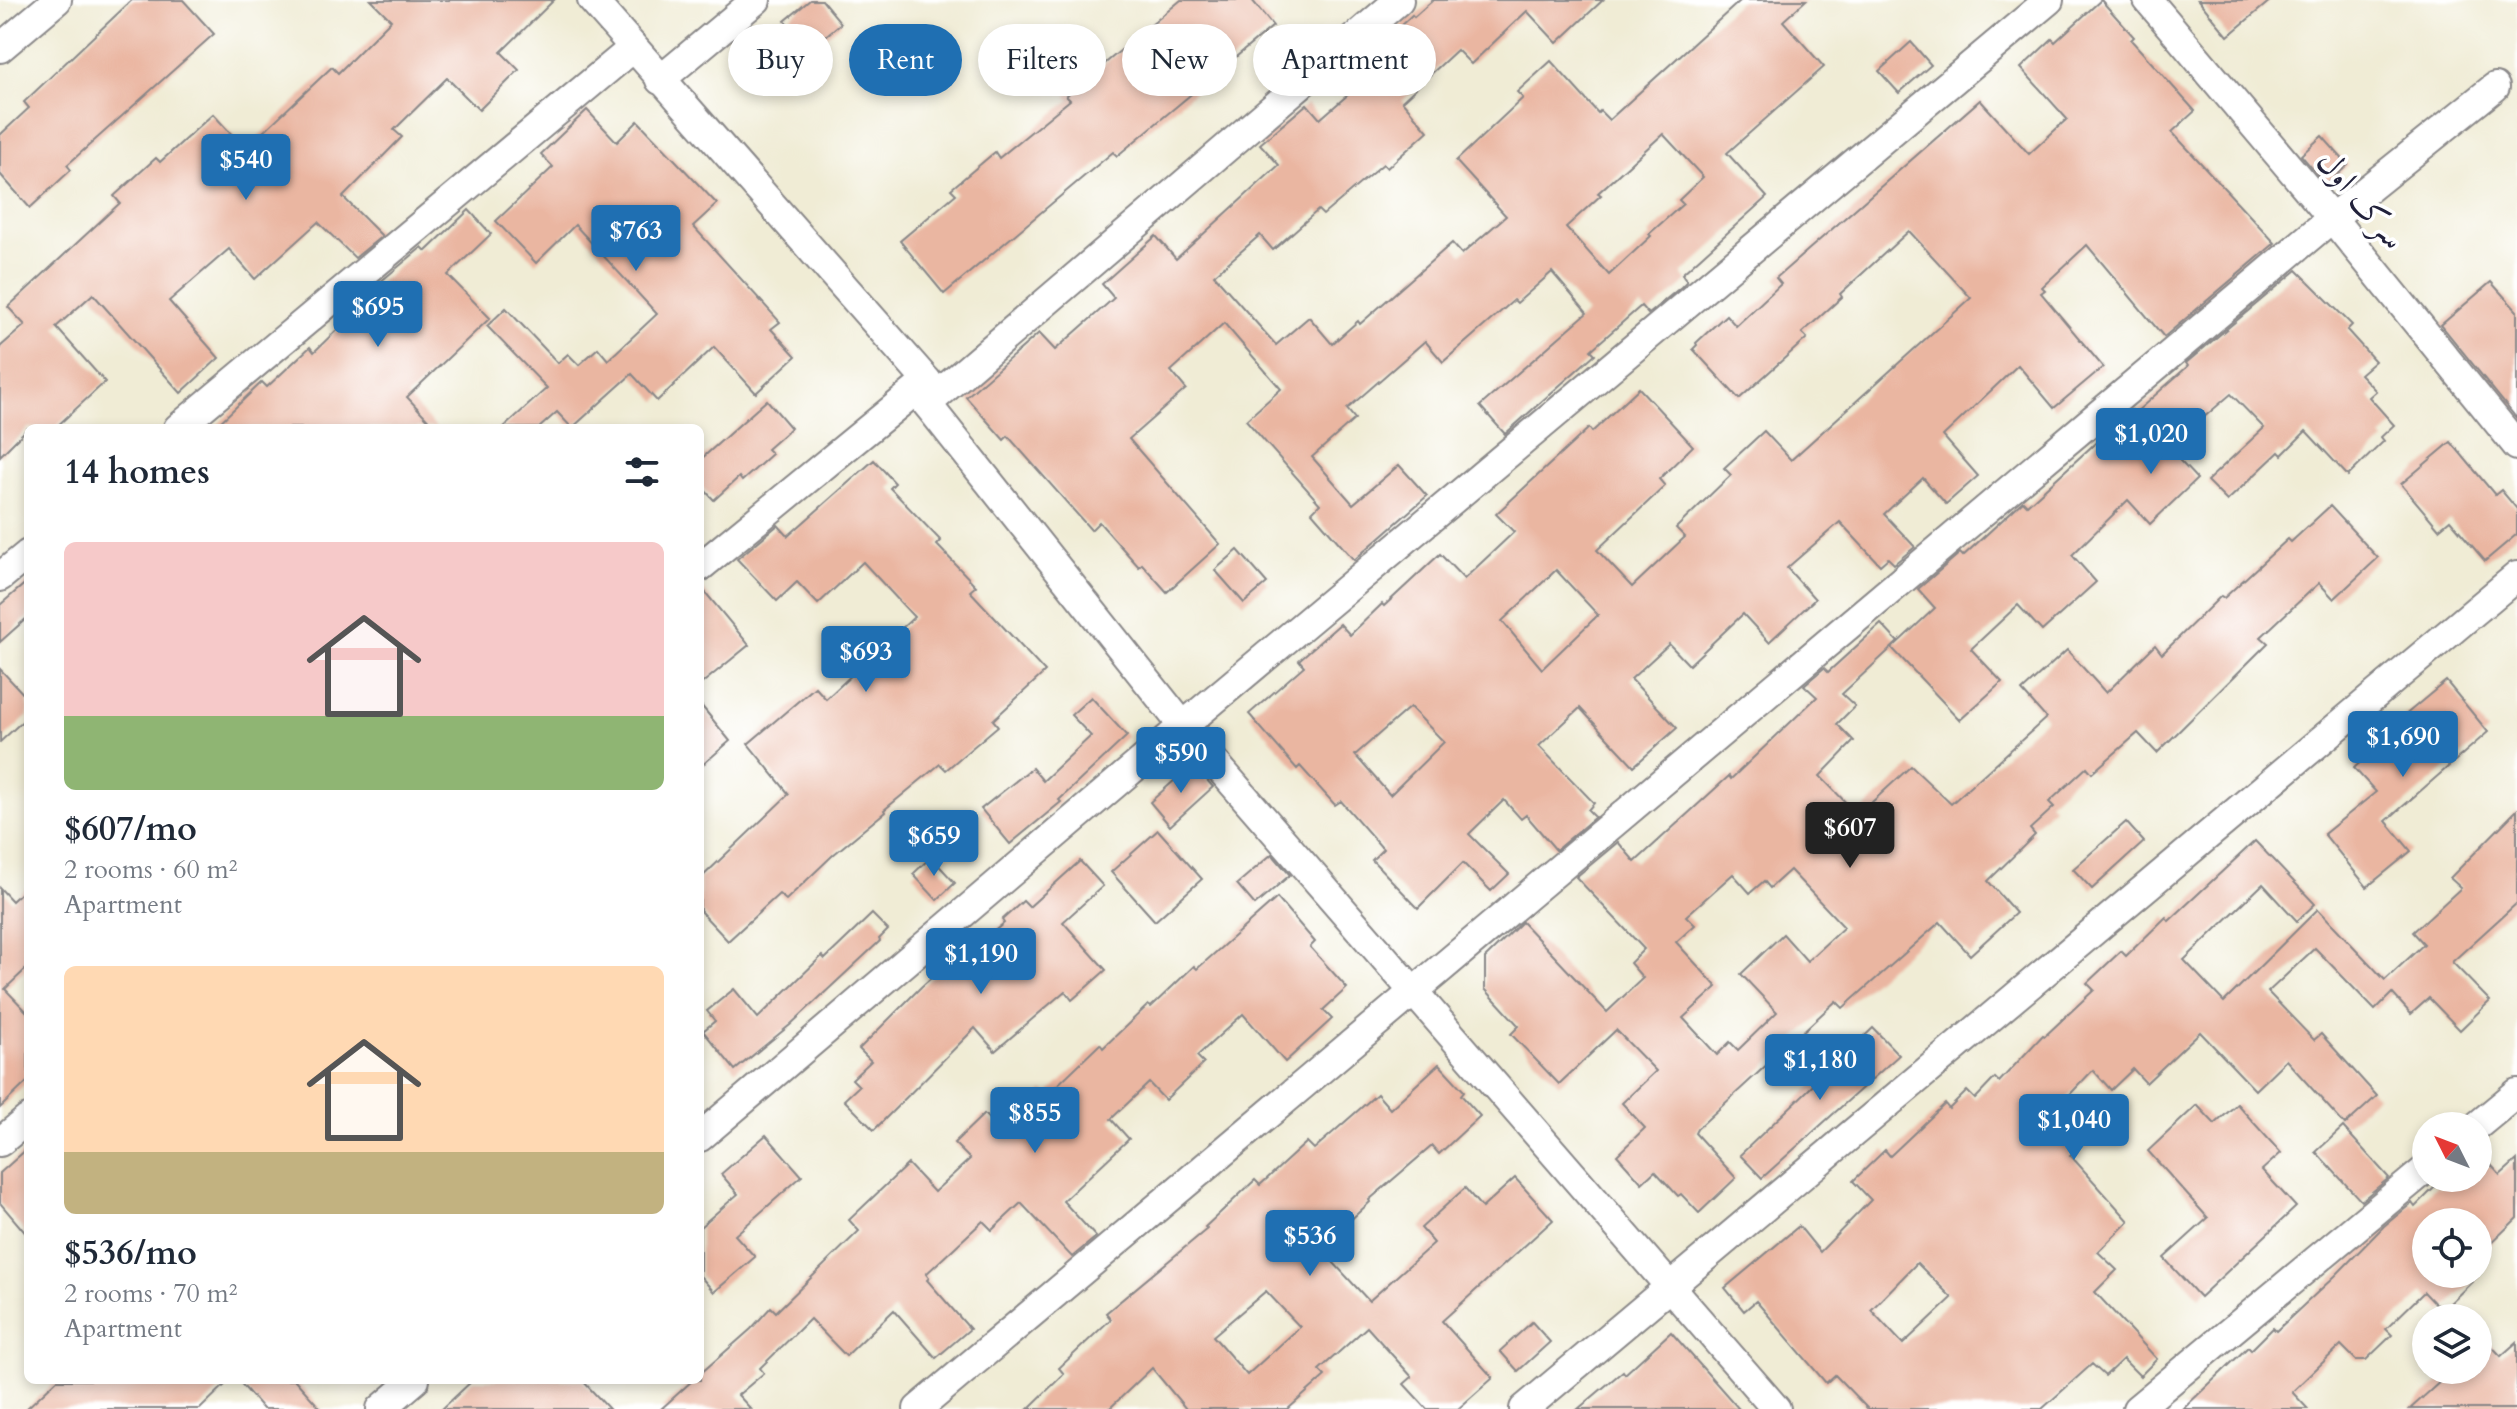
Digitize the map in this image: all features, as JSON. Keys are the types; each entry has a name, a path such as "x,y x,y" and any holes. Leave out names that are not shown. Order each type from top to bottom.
{"street":[{"path":"0,48 57,0"},
{"path":"592,0 927,392 1183,726 1776,1409"},
{"path":"660,80 756,0"},
{"path":"704,564 927,392 1399,0"},
{"path":"704,1134 1183,726 2049,0"},
{"name":"سرک‌ اول","path":"2148,0 2332,218 2517,446"},
{"path":"183,424 633,48"},
{"path":"918,1409 2332,218 2495,87"},
{"path":"0,577 24,557"},
{"path":"1524,1409 2517,576"},
{"path":"2492,1114 2517,1093"},
{"path":"0,1142 24,1122"},
{"path":"2137,1409 2412,1181"},
{"path":"381,1409 410,1384"}],"building":[{"path":"132,0 183,0 214,34 67,165 71,170 30,208 0,174 0,135 29,108 24,102"},
{"path":"371,0 554,0 501,52 519,70 479,110 447,78 394,130 402,137 343,197 382,236 355,258 318,222 255,279 229,249 169,301 219,358 181,393 93,294 56,327 105,382 59,424 24,424 24,432 0,456 0,347 25,325 8,307 120,203 114,196 156,158 160,162 213,114 245,149 332,67 338,73 391,20"},
{"path":"810,0 822,0 841,23 833,30 833,24 787,24 785,21"},
{"path":"1181,0 1252,0 1271,24 1253,24 1253,43 1237,56 1237,24 1152,24"},
{"path":"1433,0 1603,0 1557,43 1527,11 1471,64 1457,50 1436,69 1436,24 1402,24 1412,15 1414,17"},
{"path":"1741,0 1806,0 1783,21 1824,67 1727,153 1767,197 1682,274 1687,281 1681,287 1648,314 1641,306 1591,350 1595,354 1505,434 1480,406 1587,313 1552,272 1517,303 1514,300 1443,362 1425,341 1347,409 1355,419 1312,457 1353,504 1399,465 1427,496 1354,560 1312,512 1320,504 1246,420 1281,389 1224,323 1171,371 1186,389 1129,439 1220,544 1167,592 1142,564 1139,567 1099,522 1091,530 1008,436 1004,440 966,397 1039,333 1055,350 1114,298 1102,284 1156,236 1176,259 1279,165 1260,144 1307,104 1320,119 1347,96 1407,96 1402,101 1428,131 1387,168 1383,164 1323,215 1318,210 1273,250 1260,235 1214,275 1276,345 1309,317 1332,344 1358,321 1360,324 1452,243 1462,254 1506,216 1456,161 1523,98 1517,92 1551,61 1598,113 1600,111 1609,120","holes":["1663,134 1703,177 1679,200 1683,204 1609,275 1566,227"]},
{"path":"2101,0 2134,37 2131,40 2195,111 2172,132 2275,243 2164,337 2087,245 2042,287 2045,290 2041,293 2103,367 2054,408 2018,365 1943,436 1978,476 1946,504 1923,478 1884,514 1915,547 1894,564 1888,558 1880,565 1840,522 1787,568 1815,599 1769,642 1743,614 1689,665 1669,644 1631,679 1677,728 1634,766 1580,708 1539,746 1594,803 1588,810 1595,817 1556,850 1526,815 1521,819 1504,800 1469,834 1509,874 1491,891 1463,863 1418,908 1372,860 1383,849 1341,801 1335,805 1300,766 1297,769 1249,714 1304,666 1299,660 1340,624 1350,635 1440,554 1464,579 1514,532 1496,514 1589,428 1592,432 1639,388 1693,446 1659,479 1665,486 1597,550 1632,587 1685,537 1676,528 1731,475 1724,468 1764,431 1791,460 1971,298 1909,231 1802,333 1807,338 1739,399 1693,349 1696,343 1726,315 1736,326 1781,284 1776,278 1980,100 2029,154 2067,119 2021,68 2052,39 2055,42","holes":["1556,570 1598,615 1542,669 1502,621","1410,707 1444,742 1390,795 1355,755"]},
{"path":"2198,0 2271,0 2228,36"},
{"path":"1911,42 1931,65 1899,93 1879,71"},
{"path":"1122,49 1122,96 1189,96 1117,156 1113,152 944,294 900,241 956,194 951,189 995,152 999,158 1070,100 1066,96 1106,96 1106,63"},
{"path":"587,110 617,142 638,121 717,204 693,226 780,322 771,329 796,356 756,393 714,347 657,401 632,374 576,424 568,424 557,412 544,424 507,424 547,388 487,326 506,308 558,363 568,354 579,365 598,348 608,360 657,314 575,225 536,263 496,221 553,167 541,154"},
{"path":"2322,136 2348,165 2326,185 2301,155"},
{"path":"469,210 491,234 448,275 490,318 407,397 432,424 218,424 262,382 267,387 310,347 314,352 382,286 379,283 422,247 426,251"},
{"path":"2297,270 2352,325 2347,330 2375,361 2360,374 2376,391 2369,397 2394,425 2381,437 2384,441 2348,476 2306,431 2227,501 2207,481 2264,428 2231,394 2168,448 2197,479 2150,524 2128,500 2072,555 2096,582 2042,631 2018,605 1971,649 2002,682 1960,720 1892,648 1935,608 1918,589 1960,553 1963,556 2023,501 2027,505 2132,410 2135,413 2188,366 2186,363"},
{"path":"2491,282 2517,311 2517,419 2441,325"},
{"path":"767,400 791,428 767,449 772,454 742,481 739,477 714,500 704,489 704,456"},
{"path":"2451,442 2495,495 2501,490 2517,509 2517,534 2485,561 2450,520 2439,529 2401,484"},
{"path":"874,460 895,483 890,488 941,541 937,545 976,586 970,591 1045,672 993,720 998,726 946,770 940,764 833,855 786,900 779,894 728,941 704,915 704,875 789,794 748,744 815,687 826,699 914,617 863,562 818,604 797,582 777,601 737,559 778,525 788,536"},
{"path":"2330,506 2378,558 2334,599 2319,583 2261,637 2268,643 2157,753 2138,733 2092,773 2087,767 2049,802 2054,807 2030,829 2035,835 1988,881 2016,913 1970,955 1940,922 1843,1008 1836,1001 1697,1129 1695,1133 1736,1178 1699,1213 1655,1171 1642,1183 1617,1155 1645,1128 1622,1103 1656,1071 1616,1030 1559,1084 1511,1034 1519,1026 1485,989 1485,958 1522,922 1607,1012 1643,978 1630,963 1644,949 1576,877 1618,842 1635,862 1729,776 1731,779 1817,697 1804,685 1824,668 1828,672 1881,624 1898,642 1842,694 1855,706 1837,724 1854,741 1820,776 1858,815 1911,766 1951,804 2046,718 2022,691 2067,650 2106,693 2155,645 2162,654 2221,596 2224,598 2288,539 2291,542","holes":["1790,870 1844,927 1807,961 1783,934 1741,974 1777,1012 1738,1050 1730,1042 1717,1055 1683,1018 1717,987 1676,942 1695,925 1686,916 1733,874 1750,893 1764,881 1770,888"]},
{"path":"1238,550 1267,583 1244,603 1215,570"},
{"path":"24,584 24,621 0,642 0,605"},
{"path":"704,591 749,645 704,682"},
{"path":"0,669 24,695 24,720 0,742"},
{"path":"2446,681 2488,732 2386,821 2411,851 2367,887 2324,834 2376,792 2354,768 2407,719 2404,716"},
{"path":"1091,697 1127,736 1059,800 1061,802 1010,844 981,809 1032,768 1043,781 1091,736 1071,715"},
{"path":"704,709 730,741 704,764"},
{"path":"1193,764 1213,787 1170,826 1150,802"},
{"path":"2517,810 2517,903 2452,962 2490,1001 2460,1030 2429,998 2411,1014 2392,993 2375,1010 2315,948 2268,992 2314,1040 2321,1034 2377,1096 2345,1125 2286,1060 2255,1090 2200,1032 2146,1083 2133,1069 2111,1090 2093,1070 2057,1108 2086,1141 2070,1155 2129,1221 2098,1252 2117,1270 2095,1292 2157,1359 2140,1376 2123,1359 2105,1376 2092,1364 2042,1409 1868,1409 1835,1375 1826,1383 1756,1301 1744,1311 1725,1288 1799,1226 1820,1252 1871,1200 1853,1181 1885,1150 1890,1156 1945,1104 1949,1109 1967,1091 1975,1099 1995,1078 1999,1082 2043,1035 2094,990 2087,983 2121,951 2126,956 2166,917 2169,921 2255,841 2315,904 2297,921 2263,884 2184,960 2224,1002 2318,909 2385,980 2424,944 2413,932 2461,888 2450,878","holes":["1917,1263 1952,1298 1903,1344 1871,1310"]},
{"path":"2126,822 2144,842 2092,889 2073,869"},
{"path":"1158,830 1202,879 1155,921 1111,872"},
{"path":"1272,854 1290,875 1255,905 1237,884"},
{"path":"931,857 955,883 937,900 913,874"},
{"path":"1080,861 1103,886 1063,922 1106,970 1072,1000 1065,991 995,1051 975,1028 874,1130 844,1100 859,1086 852,1079 871,1061 859,1049 963,949 967,954 1004,923 1002,920 1023,901 1029,907"},
{"path":"0,888 12,901 24,890 24,971 5,989 24,1009 24,1085 0,1108"},
{"path":"1277,898 1315,942 1310,947 1347,988 1323,1010 1332,1019 1285,1062 1243,1014 1197,1056 1204,1063 1165,1100 1149,1083 1111,1119 1129,1139 1063,1201 1096,1237 1072,1257 1021,1203 992,1230 983,1221 926,1274 927,1280 970,1329 936,1358 894,1310 846,1356 810,1319 760,1368 764,1373 738,1395 751,1409 661,1409 689,1384 704,1384 704,1370 771,1307 776,1312 859,1231 849,1220 908,1164 934,1192 970,1159 954,1143 984,1114 1001,1131 1044,1091 1048,1094 1100,1044 1103,1048 1148,1005 1151,1007 1194,966 1197,969"},
{"path":"872,914 888,930 790,1025 735,1070 704,1032 715,1021 707,1011 734,989 758,1018 822,956 825,959"},
{"path":"1873,1028 1899,1055 1762,1178 1740,1155"},
{"path":"1439,1064 1464,1091 1461,1095 1480,1116 1439,1154 1432,1146 1369,1200 1320,1248 1369,1301 1434,1243 1421,1228 1465,1188 1482,1208 1515,1178 1553,1220 1442,1321 1493,1378 1458,1409 1427,1409 1404,1384 1412,1377 1367,1327 1319,1370 1325,1376 1288,1409 1186,1409 1152,1368 1109,1409 1028,1409 1064,1374 1059,1368 1111,1319 1106,1313 1207,1229 1205,1227 1255,1180 1260,1185 1307,1142 1314,1149 1377,1094 1390,1109","holes":["1266,1291 1300,1327 1247,1375 1213,1336"]},
{"path":"2237,1104 2281,1153 2262,1170 2296,1207 2200,1297 2164,1258 2208,1218 2148,1151 2197,1105 2215,1124"},
{"path":"2343,1127 2389,1178 2361,1201 2316,1152"},
{"path":"766,1135 802,1176 735,1235 755,1257 714,1292 704,1281 704,1224 738,1194 721,1174"},
{"path":"24,1152 24,1231 0,1203 0,1173"},
{"path":"2517,1160 2517,1218 2492,1242 2492,1208 2412,1208 2412,1288 2466,1288 2449,1304 2435,1304 2424,1292 2386,1329 2392,1335 2366,1360 2356,1360 2341,1345 2292,1392 2308,1409 2183,1409 2248,1347 2251,1350 2273,1328 2276,1331 2384,1226 2412,1203 2415,1207 2430,1192 2492,1192 2492,1166 2500,1175"},
{"path":"1532,1322 1550,1342 1518,1371 1500,1351"},
{"path":"1671,1332 1739,1409 1578,1409 1623,1371 1625,1374"},
{"path":"2517,1342 2517,1409 2410,1409 2438,1384 2492,1384 2492,1347 2501,1356"},
{"path":"53,1384 226,1384 200,1409 26,1409"},
{"path":"241,1384 299,1384 321,1409 263,1409"},
{"path":"469,1384 586,1384 609,1409 442,1409"}]}
